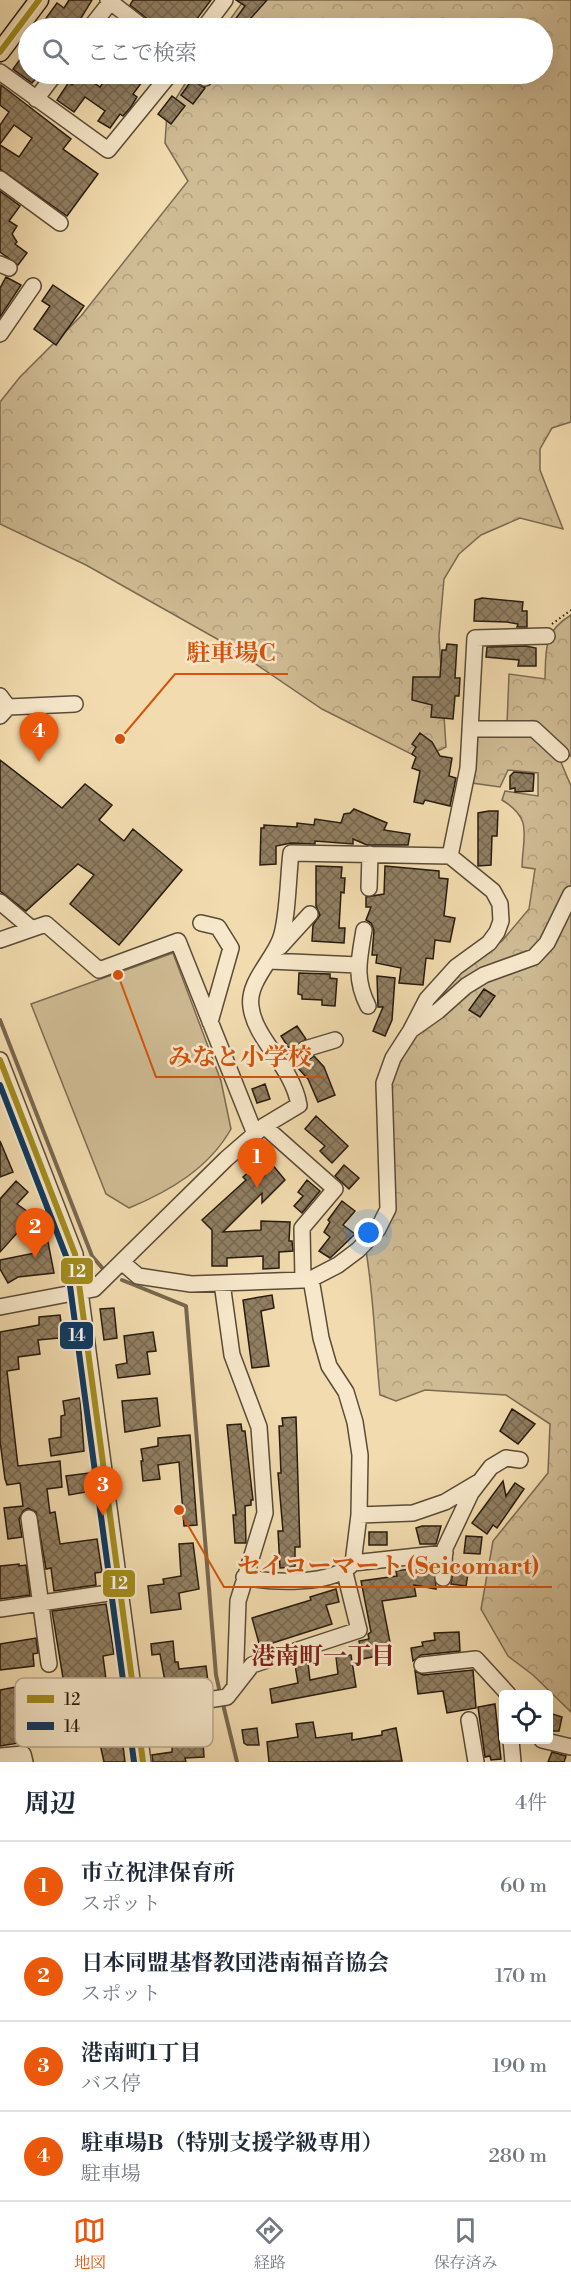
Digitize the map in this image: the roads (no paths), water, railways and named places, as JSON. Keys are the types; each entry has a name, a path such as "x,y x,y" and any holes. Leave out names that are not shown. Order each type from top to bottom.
{"main road":[{"path":"26,18 39,0"},
{"path":"0,52 18,28"}],"street":[{"path":"212,18 225,0"},
{"path":"97,18 110,1 131,18"},
{"path":"0,72 108,150 162,84"},
{"path":"36,99 48,84"},
{"path":"0,178 60,223"},
{"path":"0,334 33,286"},
{"path":"450,856 468,768 475,638 547,636"},
{"path":"3,706 75,704"},
{"path":"470,729 534,729 561,754"},
{"path":"0,1307 83,1294 94,1290 226,1159 260,1130 299,1105 297,1091 285,1067 253,1020 250,1003 256,982 282,937 291,853 450,856 493,891 500,904 501,921 489,943 456,967 428,999 393,1058 384,1083 388,1209 378,1229 358,1250 339,1265 307,1280 191,1284 138,1276 123,1263"},
{"path":"369,888 370,854"},
{"path":"411,1030 438,1011 466,986 484,975 534,957 547,943 571,894"},
{"path":"0,902 32,929"},
{"path":"273,955 310,914"},
{"path":"201,923 218,927 231,948 210,1022"},
{"path":"0,940 46,924 99,970 178,941 210,1022 260,1130 335,1189 302,1228 307,1280 326,1357 346,1392 355,1422 360,1455 359,1515 349,1568 358,1630 252,1665 227,1694 213,1697"},
{"path":"364,930 358,965 359,988 368,1006"},
{"path":"273,955 358,965"},
{"path":"285,1067 305,1049 335,1040"},
{"path":"0,1060 75,1254 83,1294 133,1678"},
{"path":"222,1283 232,1354 249,1407 259,1427 265,1513 238,1601 227,1694"},
{"path":"443,1578 445,1553 471,1493 491,1467 506,1458 520,1460"},
{"path":"359,1515 413,1513 445,1502 480,1482"},
{"path":"29,1518 49,1664"},
{"path":"244,1577 267,1582 322,1578 349,1568 445,1553"},
{"path":"0,1609 122,1591"},
{"path":"422,1665 476,1659 504,1690"},
{"path":"469,1720 476,1762"},
{"path":"553,1743 571,1747"},
{"path":"511,1744 513,1762"},
{"path":"141,1747 143,1762"},
{"path":"0,1756 23,1754 25,1762"}],"waterway":[{"path":"0,1020 92,1256 104,1270"},
{"path":"122,1280 186,1306 216,1675 220,1693"},
{"path":"222,1700 237,1762"}],"place":[{"name":"駐車場C","path":"120,739"},
{"name":"駐車場B（特別支援学級専用）","path":"39,762"},
{"name":"みなと小学校","path":"118,975"},
{"name":"市立祝津保育所","path":"257,1188"},
{"name":"日本同盟基督教団港南福音協会","path":"35,1258"},
{"name":"セイコーマート (Seicomart)","path":"179,1510"},
{"name":"港南町1丁目","path":"103,1516"}],"district":[{"name":"港南町一丁目","path":"323,1657"}]}
